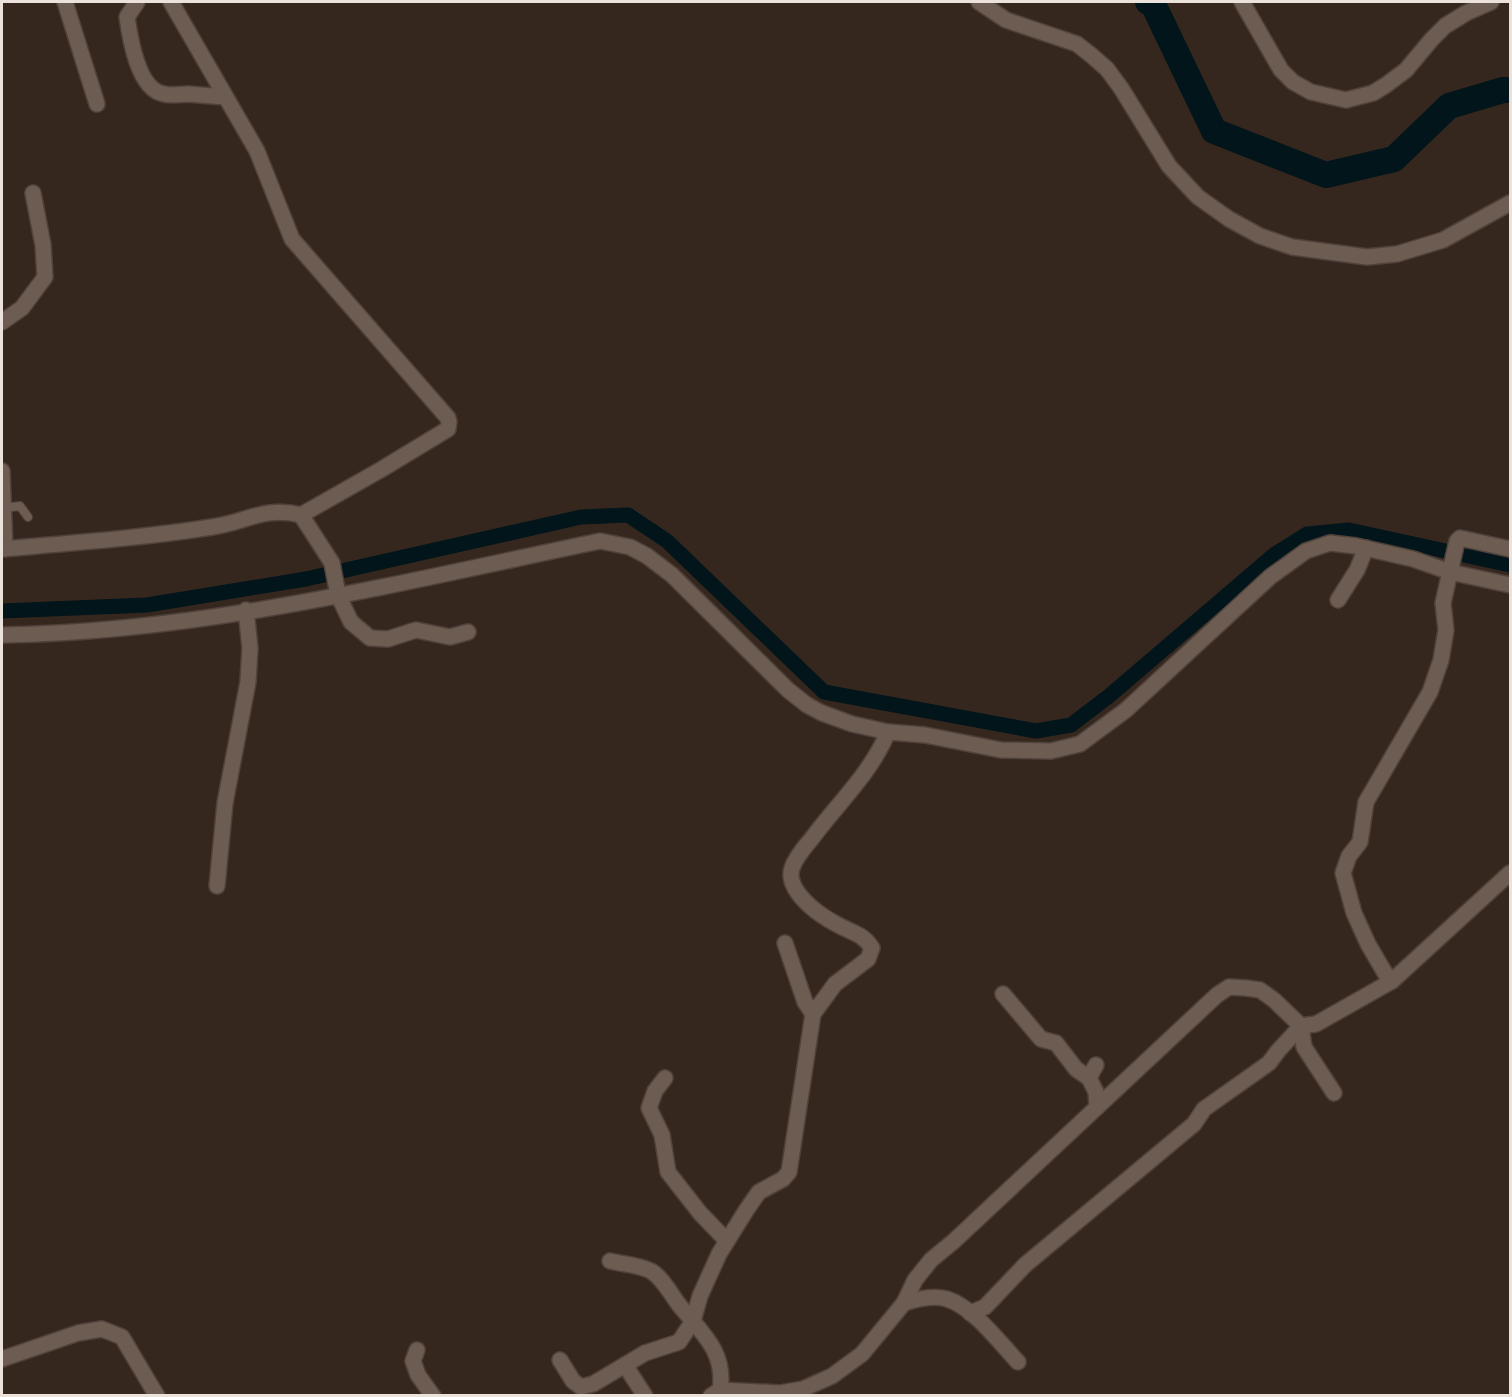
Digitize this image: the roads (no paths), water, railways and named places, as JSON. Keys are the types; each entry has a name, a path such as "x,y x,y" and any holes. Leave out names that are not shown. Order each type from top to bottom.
{"street":[{"path":"65,2 97,104"},
{"path":"136,2 127,17 130,41 142,76 154,89 163,94 225,97"},
{"path":"2,471 3,549 215,527 282,511 302,515 448,429 448,418 292,239 257,151 171,2"},
{"path":"979,2 1006,20 1077,44 1091,55 1107,69 1121,88 1169,166 1198,197 1229,219 1260,236 1292,247 1367,257 1397,254 1443,240 1510,203"},
{"path":"1242,2 1281,70 1293,82 1311,92 1346,100 1373,93 1386,85 1406,70 1445,26 1466,13 1491,2"},
{"path":"2,322 22,308 45,277 43,245 33,193"},
{"path":"302,515 332,563 338,594 351,622 370,638 388,639 416,630 450,638 468,632"},
{"path":"1392,981 1368,944 1354,913 1343,873 1349,856 1360,842 1366,802 1430,692 1441,660 1446,630 1443,603 1457,541 1460,538 1510,549"},
{"path":"2,635 166,624 338,594 600,541 630,547 647,556 672,575 789,690 807,705 822,713 852,724 888,732 925,735 1001,750 1051,751 1080,744 1126,710 1270,577 1306,551 1330,543 1366,548 1510,585"},
{"path":"1338,600 1357,570 1366,548"},
{"path":"217,886 225,803 248,682 250,648 246,610"},
{"path":"560,1360 573,1382 581,1387 593,1384 645,1353 679,1342 693,1321 700,1296 727,1241 759,1192 783,1179 789,1172 813,1014 836,984 868,959 872,948 866,939 816,911 800,895 792,882 791,869 826,819 862,778 880,752 888,732"},
{"path":"970,1313 985,1306 1025,1265 1194,1124 1204,1109 1269,1063 1301,1026 1316,1024 1392,981 1510,873"},
{"path":"785,944 805,1002 813,1014"},
{"path":"610,1262 650,1270 661,1279 711,1342 726,1393 780,1393 803,1389 832,1376 862,1354 904,1303 915,1280 931,1260 1217,994 1229,987 1260,990 1301,1026 1304,1047 1334,1093"},
{"path":"1003,994 1041,1039 1056,1043 1076,1069 1093,1072 1097,1107"},
{"path":"665,1078 655,1090 649,1108 663,1135 668,1172 700,1213 727,1241"},
{"path":"904,1303 920,1298 946,1299 970,1313 1018,1362"},
{"path":"2,1359 78,1333 102,1329 122,1337 157,1395"},
{"path":"417,1350 413,1361 418,1375 433,1395"},
{"path":"625,1365 645,1395"}],"lane":[{"path":"4,508 20,506 28,517"}],"waterway":[{"path":"1148,2 1153,4 1214,131 1326,175 1394,159 1449,106 1510,90"},
{"path":"2,611 147,605 306,579 581,517 628,515 667,541 824,692 1036,731 1071,725 1109,696 1275,554 1307,534 1349,530 1510,565"}]}
